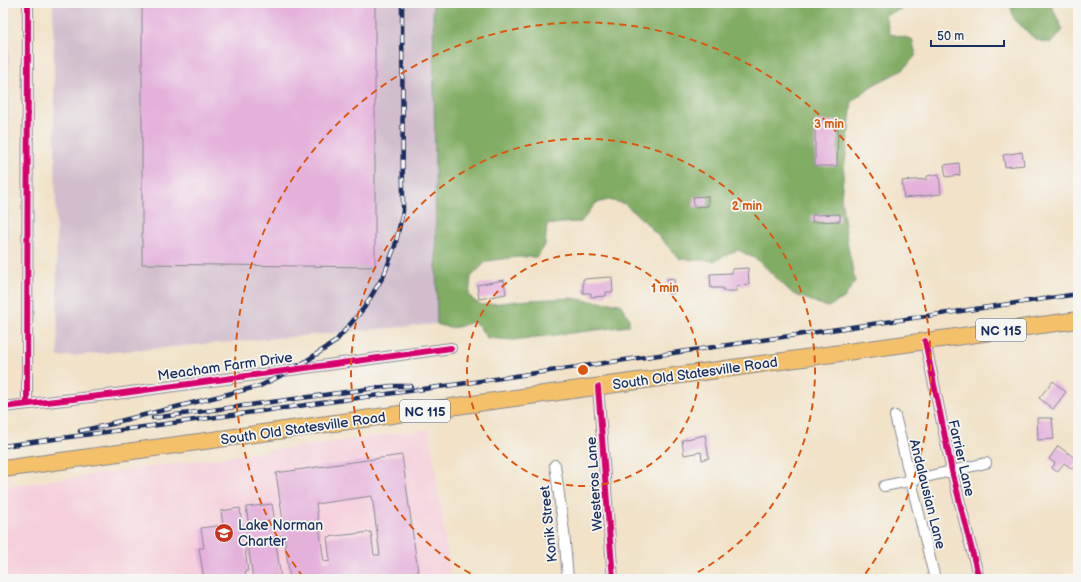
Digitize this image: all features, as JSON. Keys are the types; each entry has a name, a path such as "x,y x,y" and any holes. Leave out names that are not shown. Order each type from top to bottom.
{"main road":[{"name":"South Old Statesville Road","path":"3,469 1078,320"}],"street":[{"path":"26,404 28,3"},
{"name":"Farrier Lane","path":"925,341 952,471 979,579"},
{"name":"Meacham Farm Drive","path":"3,407 116,394 451,348"},
{"name":"Westeros Lane","path":"598,387 613,579"},
{"name":"Andalausian Lane","path":"895,416 935,579"},
{"path":"884,486 986,463"},
{"name":"Konik Street","path":"555,465 564,532 568,579"}],"shaded area":[{"path":"3,3 9,3 7,363 3,370"},
{"path":"53,3 433,3 437,324 58,357"},
{"name":"Lake Norman Charter","path":"429,429 451,579 3,579 3,487"}],"green space":[{"path":"433,3 904,3 901,9 885,15 890,34 912,39 916,55 903,70 873,85 852,101 841,197 848,247 855,281 844,298 828,307 793,294 758,260 738,250 714,261 680,259 645,222 625,204 609,200 596,203 581,222 547,225 545,245 536,257 517,257 487,261 471,277 469,295 474,301 482,305 529,300 571,298 620,304 629,318 629,326 513,340 487,338 478,325 472,322 454,328 437,324"},
{"path":"1010,3 1050,3 1063,30 1051,43 1036,40 1014,19"}],"building":[{"path":"142,3 375,3 375,267 142,264"},
{"path":"815,121 838,121 837,166 815,166"},
{"path":"1022,152 1024,165 1005,167 1003,155"},
{"path":"959,163 960,175 946,177 944,165"},
{"path":"939,174 941,194 904,198 902,181 927,179 927,176"},
{"path":"708,196 708,206 694,207 693,197"},
{"path":"840,214 840,221 812,222 812,215"},
{"path":"748,268 749,285 736,286 736,291 723,291 723,288 711,288 710,274 732,273 732,269"},
{"path":"612,277 613,292 606,292 606,296 591,297 591,293 583,293 583,279"},
{"path":"674,278 675,293 668,294 667,279"},
{"path":"504,280 506,294 479,299 477,285"},
{"path":"1053,381 1066,392 1053,409 1039,398"},
{"path":"1037,418 1052,418 1054,439 1038,440"},
{"path":"705,435 709,458 702,460 701,452 684,455 682,440"},
{"path":"1058,446 1078,460 1072,469 1064,463 1057,472 1052,468 1055,463 1049,459"},
{"path":"402,455 419,579 290,579 284,535 244,542 248,571 245,571 246,579 204,579 199,548 204,548 201,528 223,525 221,511 240,508 242,527 249,526 246,507 272,504 275,522 283,521 276,473","holes":["372,496 380,555 374,555 371,532 327,537 330,561 324,562 316,504"]},
{"path":"276,542 281,579 253,579 248,545"}],"railway":[{"path":"112,423 260,386 294,369 335,342 364,308 384,275 395,246 403,211 402,3"},
{"path":"3,446 453,385 1078,294"},
{"path":"153,418 391,386 411,386"},
{"path":"80,431 117,423"}],"cycle path":[{"path":"27,404 28,3"},
{"path":"925,341 952,471 979,579"},
{"path":"3,407 116,394 451,348"},
{"path":"598,387 613,579"}],"place":[{"name":"Lake Norman Charter","path":"224,533"}]}
